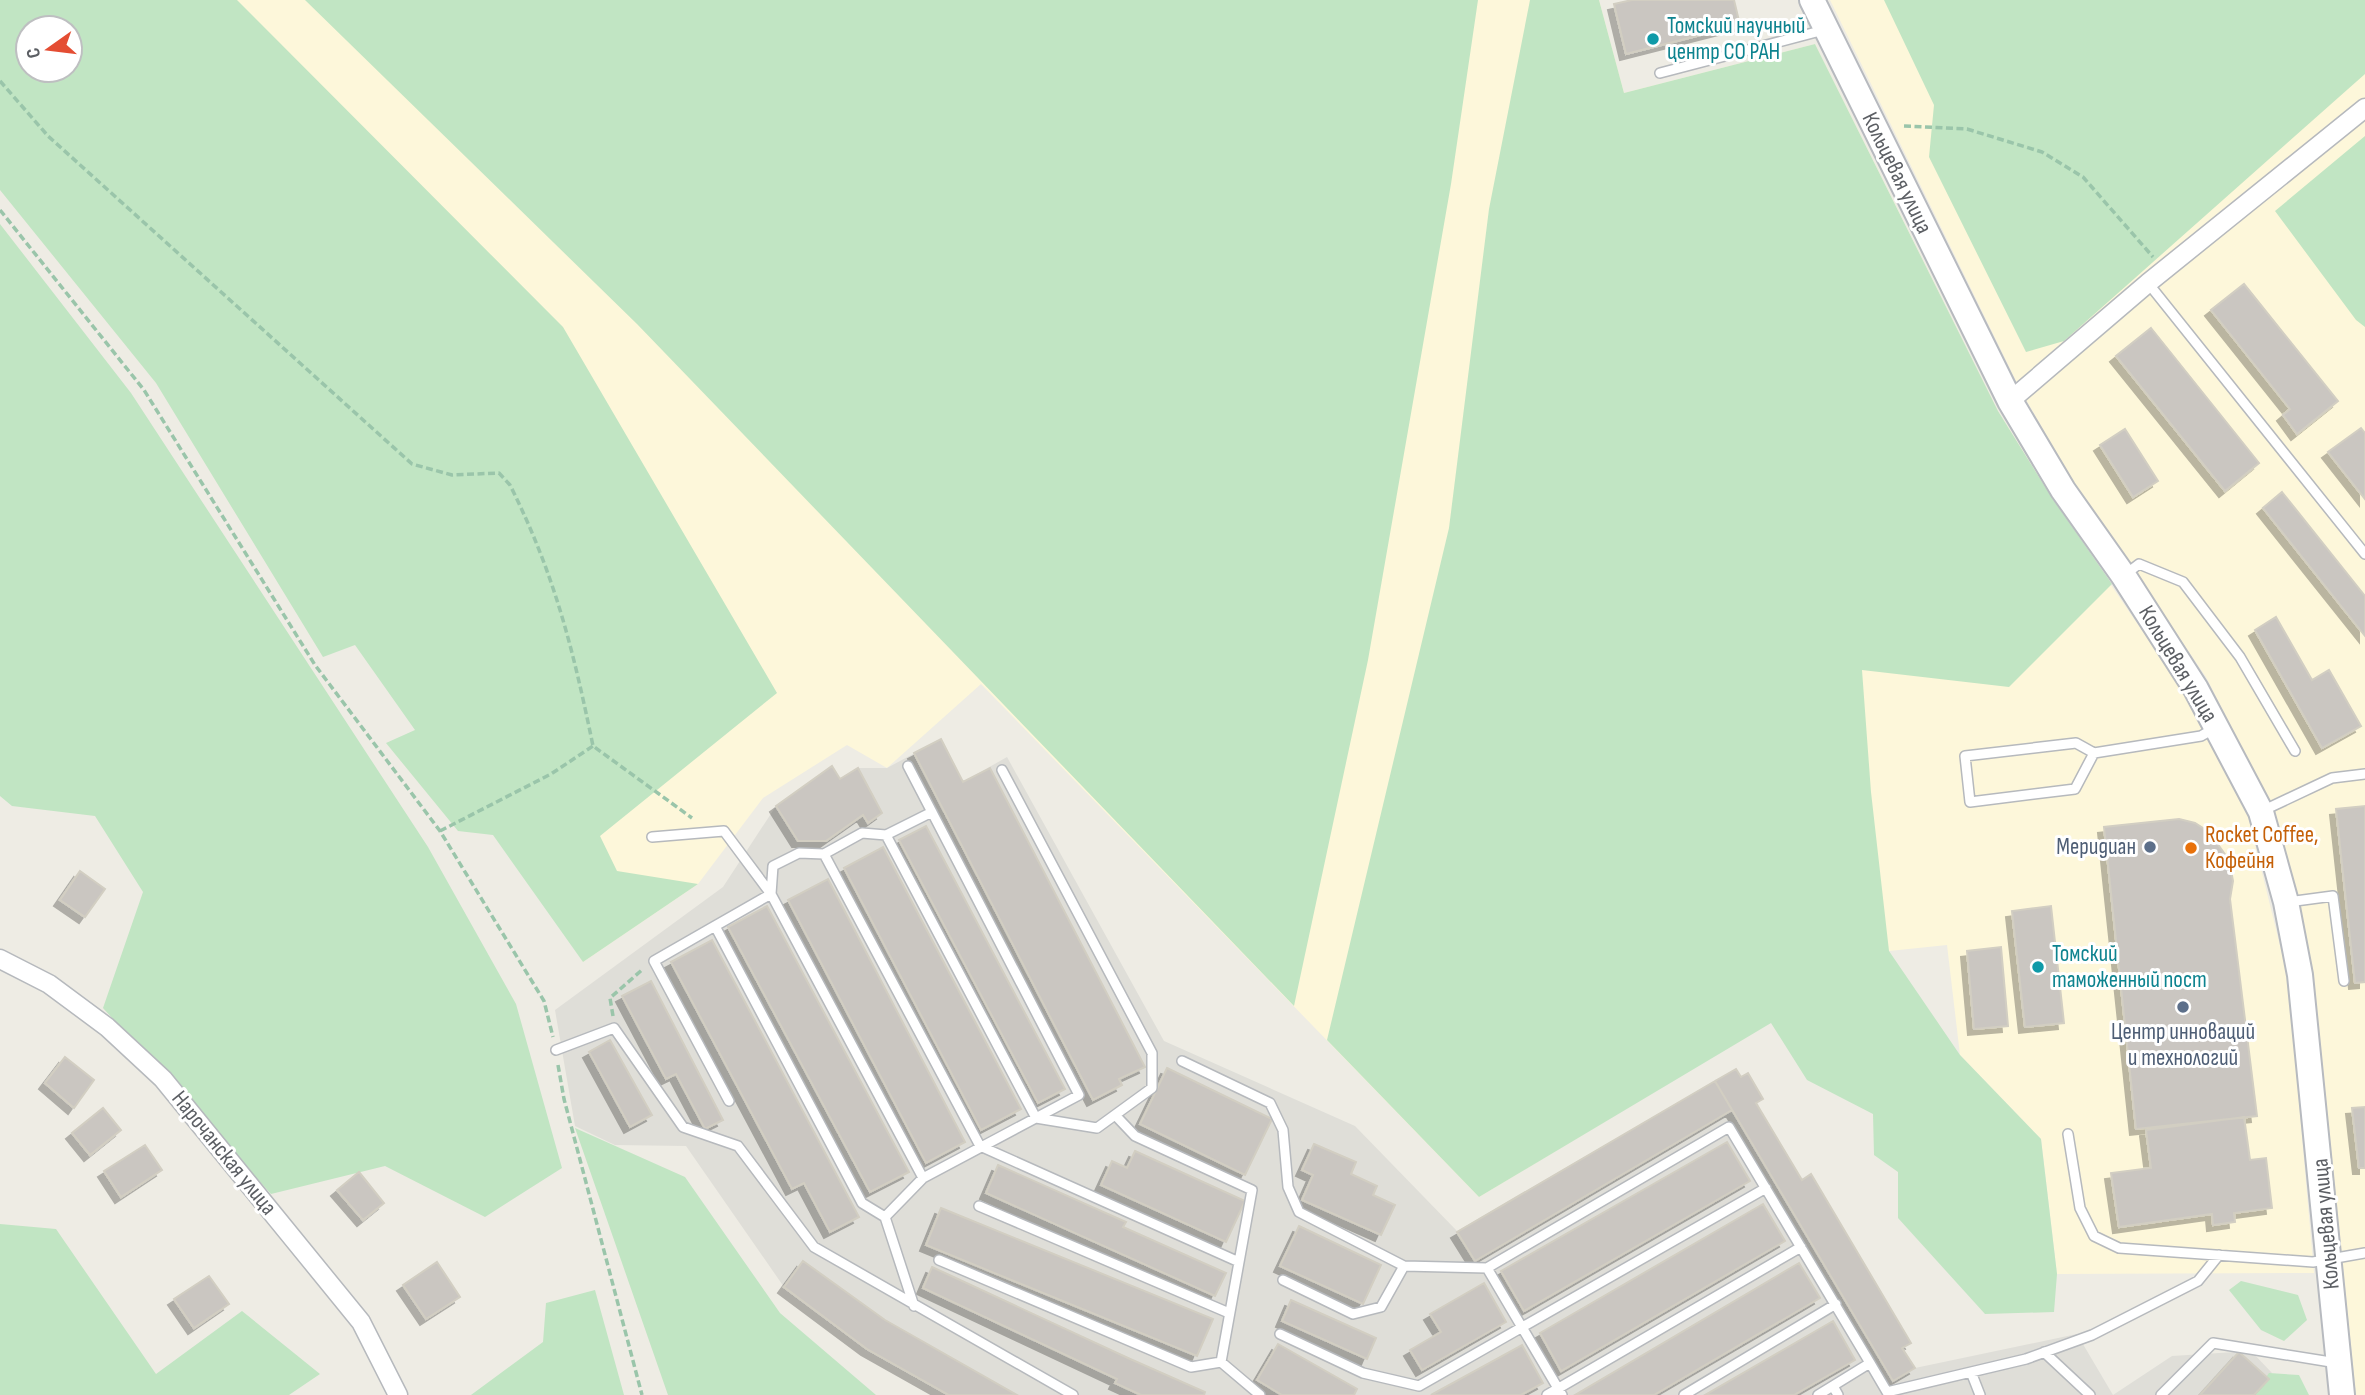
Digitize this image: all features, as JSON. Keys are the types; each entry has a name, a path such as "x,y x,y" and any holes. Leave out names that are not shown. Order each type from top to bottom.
{"street":[{"name":"Кольцевая улица","path":"1812,0 2010,401 2063,490 2123,575 2196,688 2260,812 2286,902 2300,975 2342,1395"},
{"path":"2010,401 2148,283 2365,108"},
{"name":"Нарочанская улица","path":"0,959 49,984 107,1027 163,1079 361,1322 398,1395"}],"lane":[{"path":"1660,73 1826,29"},
{"path":"2148,283 2365,554"},
{"path":"2123,575 2139,564 2183,582 2240,657 2295,751"},
{"path":"2094,753 2075,789 1970,802 1965,756 2076,743 2094,753 2201,736 2216,727"},
{"path":"885,1217 923,1178 1079,1095 908,766"},
{"path":"1002,770 1153,1053 1152,1088 1097,1128 1036,1118"},
{"path":"2260,812 2332,778 2365,774"},
{"path":"771,894 773,866 799,853 824,853 862,833 886,835 932,812"},
{"path":"652,837 724,831 771,894 923,1178"},
{"path":"886,835 1036,1118"},
{"path":"824,853 980,1146 1239,1262"},
{"path":"729,1101 654,961 771,894"},
{"path":"2286,902 2333,896 2343,981"},
{"path":"715,926 862,1203 885,1217 914,1306"},
{"path":"556,1050 614,1028 683,1128 738,1146 814,1247 1073,1395"},
{"path":"1182,1061 1270,1103 1283,1130 1288,1187 1299,1212 1404,1266 1487,1268 1729,1127 1887,1392 2044,1352 2092,1335 2198,1281 2219,1255"},
{"path":"1116,1116 1135,1136 1251,1190 1221,1362"},
{"path":"2068,1134 2080,1208 2094,1236 2119,1248 2313,1262 2365,1253"},
{"path":"1280,1334 1363,1373 1419,1387 1766,1188"},
{"path":"979,1206 1230,1313"},
{"path":"1548,1395 1560,1392 1801,1247"},
{"path":"939,1260 1191,1367 1221,1362 1260,1395"},
{"path":"1283,1280 1353,1314 1381,1307 1404,1266"},
{"path":"1487,1268 1560,1392"},
{"path":"1684,1395 1836,1304"},
{"path":"2161,1395 2213,1343 2339,1363"},
{"path":"2044,1352 2090,1395"},
{"path":"1818,1395 1835,1390 1870,1363"},
{"path":"1971,1372 1980,1395"}],"path":[{"path":"0,81 48,136 412,464 452,475 499,473 510,485 556,589 570,636 593,746 710,832"},
{"path":"1904,126 1967,129 2042,152 2083,177 2164,270"},
{"path":"0,210 144,390 316,665 440,831 544,1001 564,1099 642,1395"},
{"path":"440,831 551,774 593,746"},
{"path":"614,1028 610,998 654,961"}],"shaded area":[{"path":"38,0 1599,0 1624,93 1815,44 1998,411 2052,498 2183,691 2248,816 2288,978 2314,1273 2057,1274 2041,1139 1960,1055 1947,945 1889,951 1479,1197 981,684 887,768 847,745 763,798 698,884 583,962 84,53 84,14 54,14"},
{"path":"1830,0 2365,0 2365,1395 2356,1395 2313,972 2273,808 2206,677 2074,483 2021,391"},
{"path":"941,739 963,782 1007,757 1164,1041 1355,1126 1457,1231 1736,1069 1741,1077 1748,1073 1763,1099 1756,1103 1802,1180 1811,1174 1911,1343 1903,1348 1915,1368 2077,1334 2113,1395 949,1395 867,1348 784,1287 686,1146 615,1145 575,1126 555,1010 723,887 776,806 832,766 840,779 858,768 887,768"},
{"path":"2251,1351 2272,1373 2256,1395 2113,1395 2172,1356"}],"green space":[{"path":"0,0 237,0 563,327 777,693 600,836 617,871 698,884 583,962 493,835 458,831 386,743 415,730 355,645 323,657 156,383 0,190"},
{"path":"305,0 1478,0 1451,184 1368,660 1294,1006 637,324"},
{"path":"1530,0 1599,0 1624,93 1815,44 1998,411 2052,498 2112,584 2009,687 1862,670 1871,792 1889,951 1960,1055 2041,1139 2057,1274 2054,1312 1985,1314 1898,1218 1898,1172 1874,1155 1873,1114 1807,1080 1771,1023 1479,1197 1327,1040 1449,528 1489,209"},
{"path":"1884,0 2365,0 2365,74 2064,341 2026,352 1929,157 1934,105"},
{"path":"2365,136 2365,327 2356,320 2275,211"},
{"path":"0,224 131,393 428,847 516,1004 562,1168 485,1217 385,1166 271,1194 103,1008 143,892 95,816 12,806 0,796"},
{"path":"575,1128 685,1177 780,1313 876,1395 668,1395"},
{"path":"0,1224 56,1229 156,1374 242,1311 320,1374 289,1395 0,1395"},
{"path":"2241,1281 2298,1295 2307,1320 2284,1341 2261,1330 2229,1290"},
{"path":"595,1290 624,1395 471,1395 543,1342 546,1303"},
{"path":"2269,1373 2299,1375 2309,1395 2253,1395"}],"building":[{"name":"Томский научный центр СО РАН","path":"1632,0 1734,0 1740,25 1626,54 1614,4"},
{"path":"2244,284 2338,401 2297,434 2283,415 2290,409 2211,310"},
{"path":"2151,328 2259,463 2225,491 2116,356"},
{"path":"2361,428 2365,433 2365,499 2328,452"},
{"path":"2125,429 2158,481 2133,497 2100,445"},
{"path":"2282,492 2365,596 2365,636 2263,508"},
{"path":"2276,617 2312,680 2329,670 2361,726 2322,748 2255,630"},
{"path":"941,739 963,782 990,768 1145,1067 1119,1079 1122,1085 1093,1100 914,753"},
{"path":"832,766 840,779 858,768 882,813 868,823 863,815 826,841 798,841 776,806"},
{"path":"2365,806 2365,982 2355,983 2336,809"},
{"name":"Центр инноваций и технологий","path":"2179,819 2195,823 2209,832 2229,860 2233,881 2230,899 2257,1116 2136,1129 2104,827"},
{"path":"926,826 1065,1089 1038,1103 899,840"},
{"path":"883,847 1021,1109 981,1130 844,868"},
{"path":"80,871 105,889 85,917 60,900"},
{"path":"828,879 965,1142 926,1163 788,900"},
{"path":"767,906 909,1172 870,1192 728,927"},
{"name":"Томский таможенный пост","path":"2051,906 2064,1023 2025,1027 2012,911"},
{"path":"712,940 859,1217 830,1232 804,1183 792,1189 671,962"},
{"path":"2001,947 2008,1026 1974,1029 1967,951"},
{"path":"651,981 723,1120 705,1129 676,1074 666,1079 622,996"},
{"path":"610,1040 652,1115 630,1127 589,1052"},
{"path":"65,1057 94,1080 74,1108 45,1083"},
{"path":"1167,1068 1272,1119 1245,1175 1140,1124"},
{"path":"1736,1069 1741,1077 1748,1073 1763,1099 1756,1103 1802,1180 1811,1174 1911,1343 1902,1348 1915,1368 1893,1381 1715,1081"},
{"path":"1715,1081 1732,1110 1475,1261 1457,1232"},
{"path":"2365,1107 2365,1168 2359,1168 2352,1108"},
{"path":"103,1108 121,1130 90,1155 72,1133"},
{"path":"2244,1117 2250,1160 2266,1158 2272,1208 2234,1213 2235,1222 2213,1225 2212,1214 2119,1227 2111,1173 2151,1168 2146,1130"},
{"path":"1727,1142 1750,1181 1524,1311 1501,1271"},
{"path":"1314,1144 1356,1162 1351,1174 1377,1186 1373,1195 1395,1205 1381,1235 1302,1200 1313,1175 1302,1170"},
{"path":"145,1145 162,1170 121,1197 104,1171"},
{"path":"1135,1151 1245,1201 1226,1242 1101,1185 1112,1161 1127,1168"},
{"path":"998,1165 1126,1222 1123,1227 1226,1273 1215,1296 986,1193"},
{"path":"359,1172 384,1203 363,1220 337,1190"},
{"path":"1763,1204 1785,1241 1561,1371 1540,1333"},
{"path":"941,1208 1213,1319 1197,1356 926,1245"},
{"path":"1299,1226 1381,1265 1363,1304 1280,1266"},
{"path":"803,1261 885,1320 1017,1395 949,1395 867,1349 784,1287"},
{"path":"437,1262 460,1297 426,1319 403,1285"},
{"path":"1799,1263 1820,1298 1654,1395 1575,1395"},
{"path":"932,1267 1205,1392 1204,1395 1141,1395 1115,1383 1117,1379 923,1288"},
{"path":"209,1276 229,1304 194,1328 174,1299"},
{"path":"1484,1283 1506,1322 1422,1370 1410,1350 1441,1332 1430,1314"},
{"path":"1291,1300 1376,1338 1367,1359 1282,1321"},
{"path":"1833,1321 1855,1360 1794,1395 1705,1395"},
{"path":"1278,1344 1357,1389 1354,1395 1282,1395 1257,1380"},
{"path":"1522,1345 1543,1383 1521,1395 1431,1395"},
{"path":"2239,1352 2269,1379 2254,1395 2200,1395"}],"place":[{"name":"Томский научный центр СО РАН","path":"1653,39"},
{"name":"Меридиан","path":"2150,847"},
{"name":"Rocket Coffee, Кофейня","path":"2191,848"},
{"name":"Томский таможенный пост","path":"2038,967"},
{"name":"Центр инноваций и технологий","path":"2183,1007"}]}
